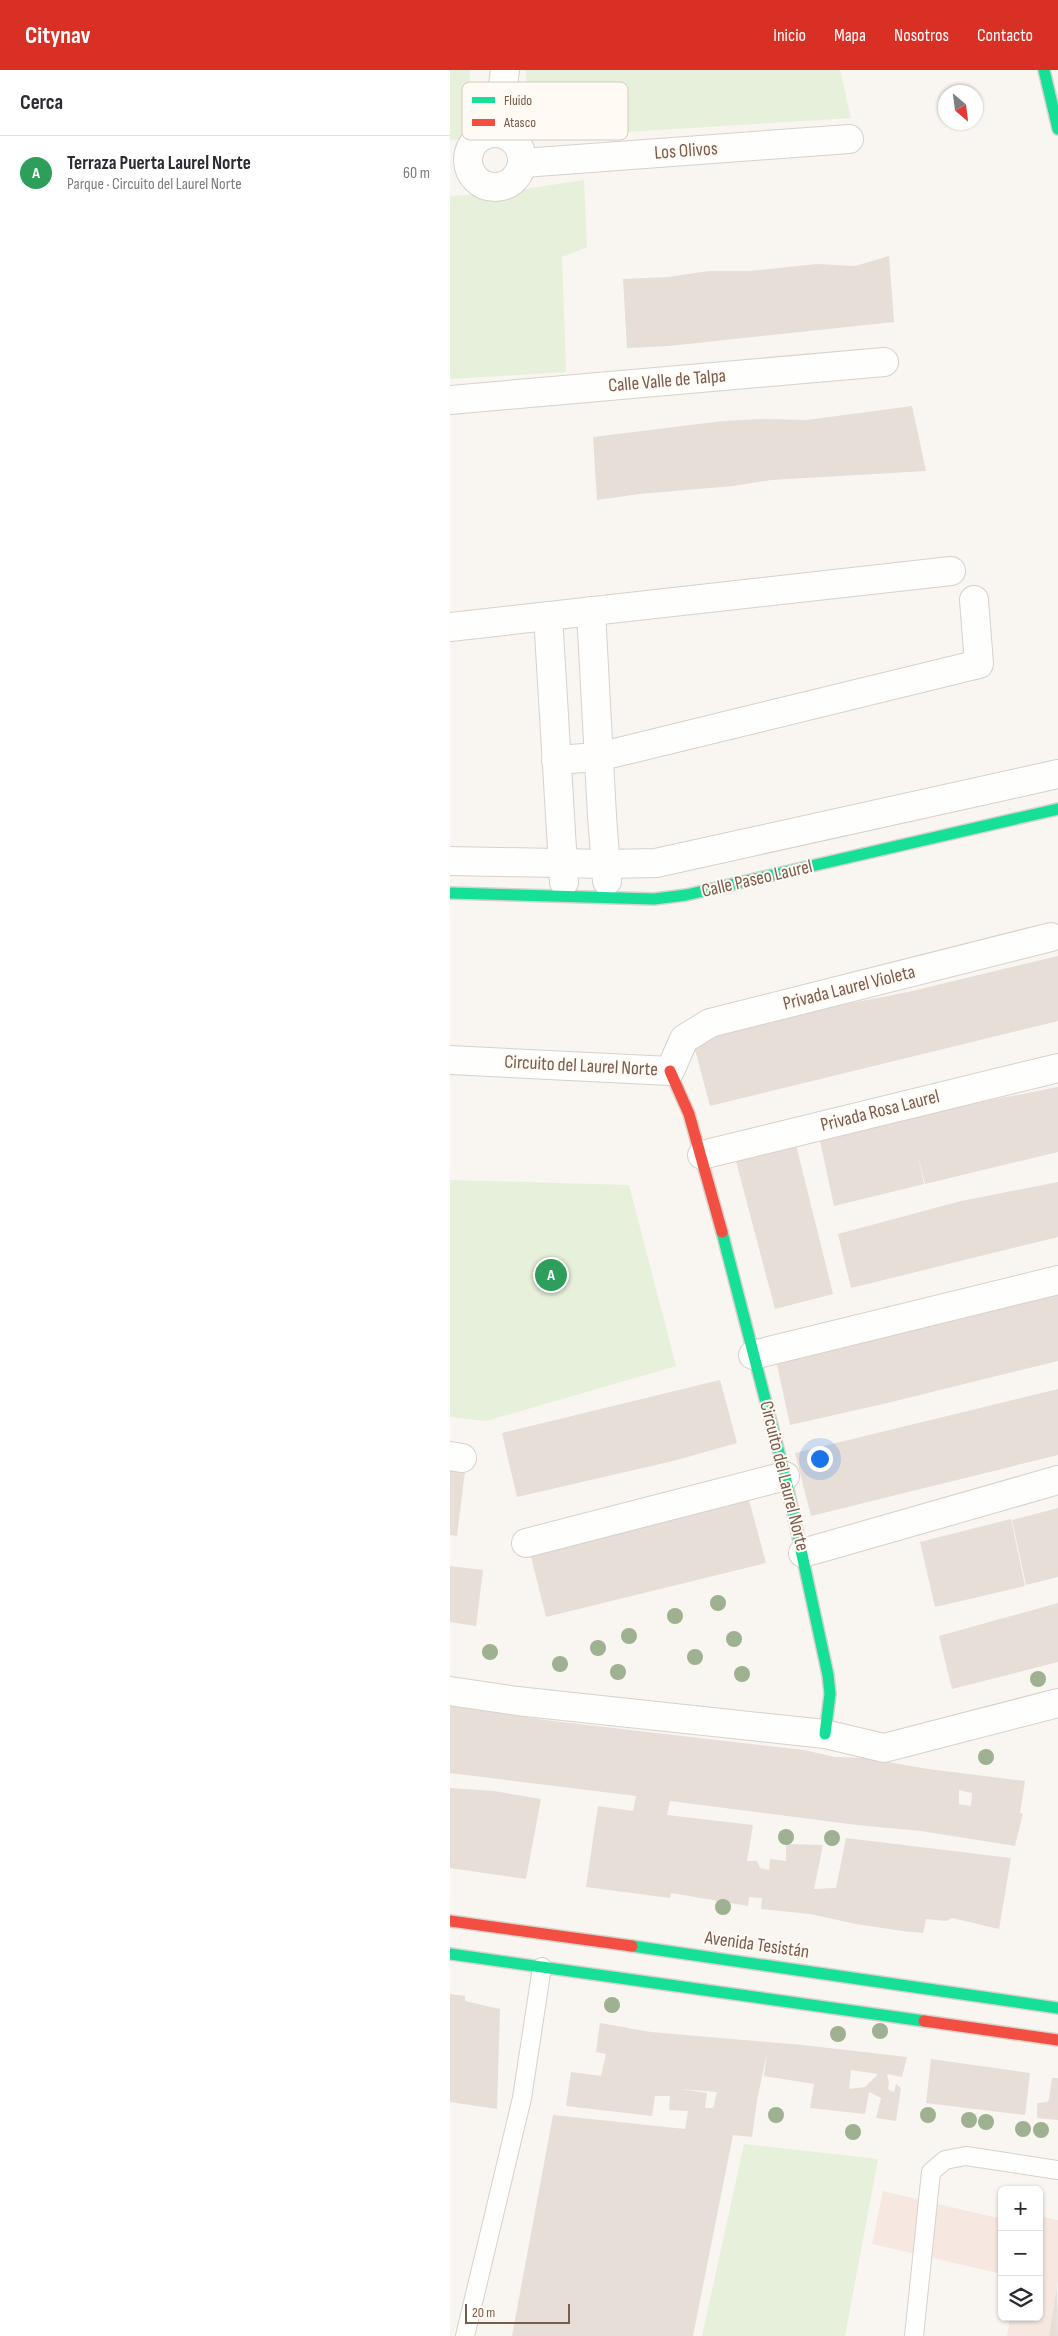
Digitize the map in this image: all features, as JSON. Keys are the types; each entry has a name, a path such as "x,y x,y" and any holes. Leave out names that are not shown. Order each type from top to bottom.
{"street":[{"path":"1044,70 1058,129"},
{"name":"Los Olivos","path":"523,163 849,139"},
{"path":"476,140 459,156 475,179 486,186 498,187 510,183 519,174 523,163 522,151 514,140"},
{"name":"Calle Valle de Talpa","path":"450,400 884,362"},
{"path":"450,627 952,571"},
{"path":"556,760 598,757 980,664 974,600"},
{"path":"590,611 608,898"},
{"path":"548,616 565,896"},
{"name":"Calle Paseo Laurel","path":"450,861 656,863 1058,774"},
{"name":"Calle Paseo Laurel","path":"450,893 654,899 686,895 1058,809"},
{"name":"Privada Laurel Violeta","path":"670,1071 684,1040 710,1023 1051,937"},
{"name":"Circuito del Laurel Norte","path":"450,1060 670,1071 689,1114 702,1155 804,1553 828,1675 830,1694 825,1734"},
{"name":"Privada Rosa Laurel","path":"702,1155 1058,1068"},
{"path":"753,1355 1058,1280"},
{"path":"526,1543 785,1476"},
{"path":"804,1553 1058,1480"},
{"path":"450,1691 518,1701 825,1734 884,1748 1058,1703"},
{"name":"Avenida Tesistán","path":"450,1921 755,1962 1058,2008"},
{"path":"450,1954 1058,2040"}],"lane":[{"path":"465,2336 522,2098 542,1967"},
{"path":"914,2336 931,2172 946,2160 966,2156 1058,2170"}],"shaded area":[{"path":"883,2191 998,2218 998,2273 872,2244"},
{"path":"1043,2217 1058,2220 1058,2280 1049,2336 1007,2336 1009,2321 1043,2321"}],"green space":[{"path":"450,70 470,70 469,82 462,82 462,139 450,140"},
{"path":"526,70 840,70 851,118 628,132 628,82 526,82"},
{"path":"584,180 587,247 562,257 566,372 450,379 450,196 498,193"},
{"path":"450,1180 629,1185 676,1366 486,1421 450,1417"},
{"path":"744,2144 878,2159 845,2336 702,2336"}],"building":[{"path":"889,256 894,322 669,346 627,348 623,279 668,277 709,271 749,271 817,264 855,266"},
{"path":"912,406 926,471 771,480 733,486 639,494 597,500 593,437 723,421 763,419 807,420"},
{"path":"1058,956 1058,1021 710,1106 693,1042 841,1005 908,992"},
{"path":"1058,1087 1058,1152 925,1184 917,1152 924,1184 834,1206 820,1141 940,1110"},
{"path":"794,1137 833,1294 775,1309 733,1150"},
{"path":"1058,1182 1058,1237 851,1288 838,1234 961,1201"},
{"path":"1058,1294 1058,1361 790,1425 776,1360"},
{"path":"720,1380 737,1443 673,1461 517,1497 502,1433"},
{"path":"1058,1389 1058,1455 811,1516 795,1453"},
{"path":"450,1469 465,1471 457,1536 450,1535"},
{"path":"749,1500 766,1563 546,1617 530,1553"},
{"path":"1058,1508 1058,1577 1026,1585 1012,1520"},
{"path":"1011,1519 1025,1586 935,1607 920,1542"},
{"path":"450,1566 483,1570 476,1626 450,1622"},
{"path":"1058,1603 1058,1662 952,1689 939,1636"},
{"path":"450,1706 553,1721 804,1750 835,1757 865,1758 928,1769 1025,1781 1020,1813 1023,1814 1015,1846 921,1831 857,1825 670,1801 667,1815 753,1825 747,1861 757,1861 760,1868 769,1870 770,1859 786,1861 786,1844 823,1845 814,1889 836,1888 846,1838 1011,1858 999,1929 952,1918 946,1921 926,1919 923,1933 856,1924 810,1914 761,1909 762,1898 749,1897 748,1906 671,1893 670,1898 586,1887 598,1806 633,1811 636,1796 450,1773","holes":["959,1790 972,1793 971,1806 959,1804"]},
{"path":"450,1788 494,1791 541,1799 526,1879 450,1868"},
{"path":"450,1994 465,1996 465,2001 500,2009 497,2109 450,2102"},
{"path":"600,2023 651,2032 802,2045 907,2057 902,2077 887,2074 888,2089 894,2092 896,2084 901,2088 896,2121 876,2118 881,2098 869,2092 865,2114 810,2108 814,2084 764,2076 767,2053 757,2100 752,2137 733,2135 693,2336 512,2336 553,2115 685,2129 688,2111 669,2110 670,2096 655,2096 652,2116 566,2106 571,2072 601,2076 606,2054 596,2052","holes":["851,2070 878,2074 865,2087 849,2089","680,2089 717,2092 713,2108 705,2108 707,2093"]},
{"path":"931,2059 1030,2073 1025,2115 926,2103"},
{"path":"1052,2078 1058,2078 1058,2120 1037,2118 1037,2103 1047,2102 1049,2099"},
{"path":"1057,2286 1058,2336 1049,2336"}],"traffic: fast":[{"path":"1044,70 1058,129"},
{"path":"450,893 654,899 686,895 1058,809"},
{"path":"722,1232 785,1476 828,1675 830,1694 825,1734"},
{"path":"632,1946 1058,2008"},
{"path":"450,1954 924,2021"}],"traffic: jam":[{"path":"670,1071 689,1114 722,1232"},
{"path":"450,1921 632,1946"},
{"path":"924,2021 1058,2040"}],"place":[{"name":"Terraza Puerta Laurel Norte","path":"551,1275"}]}
